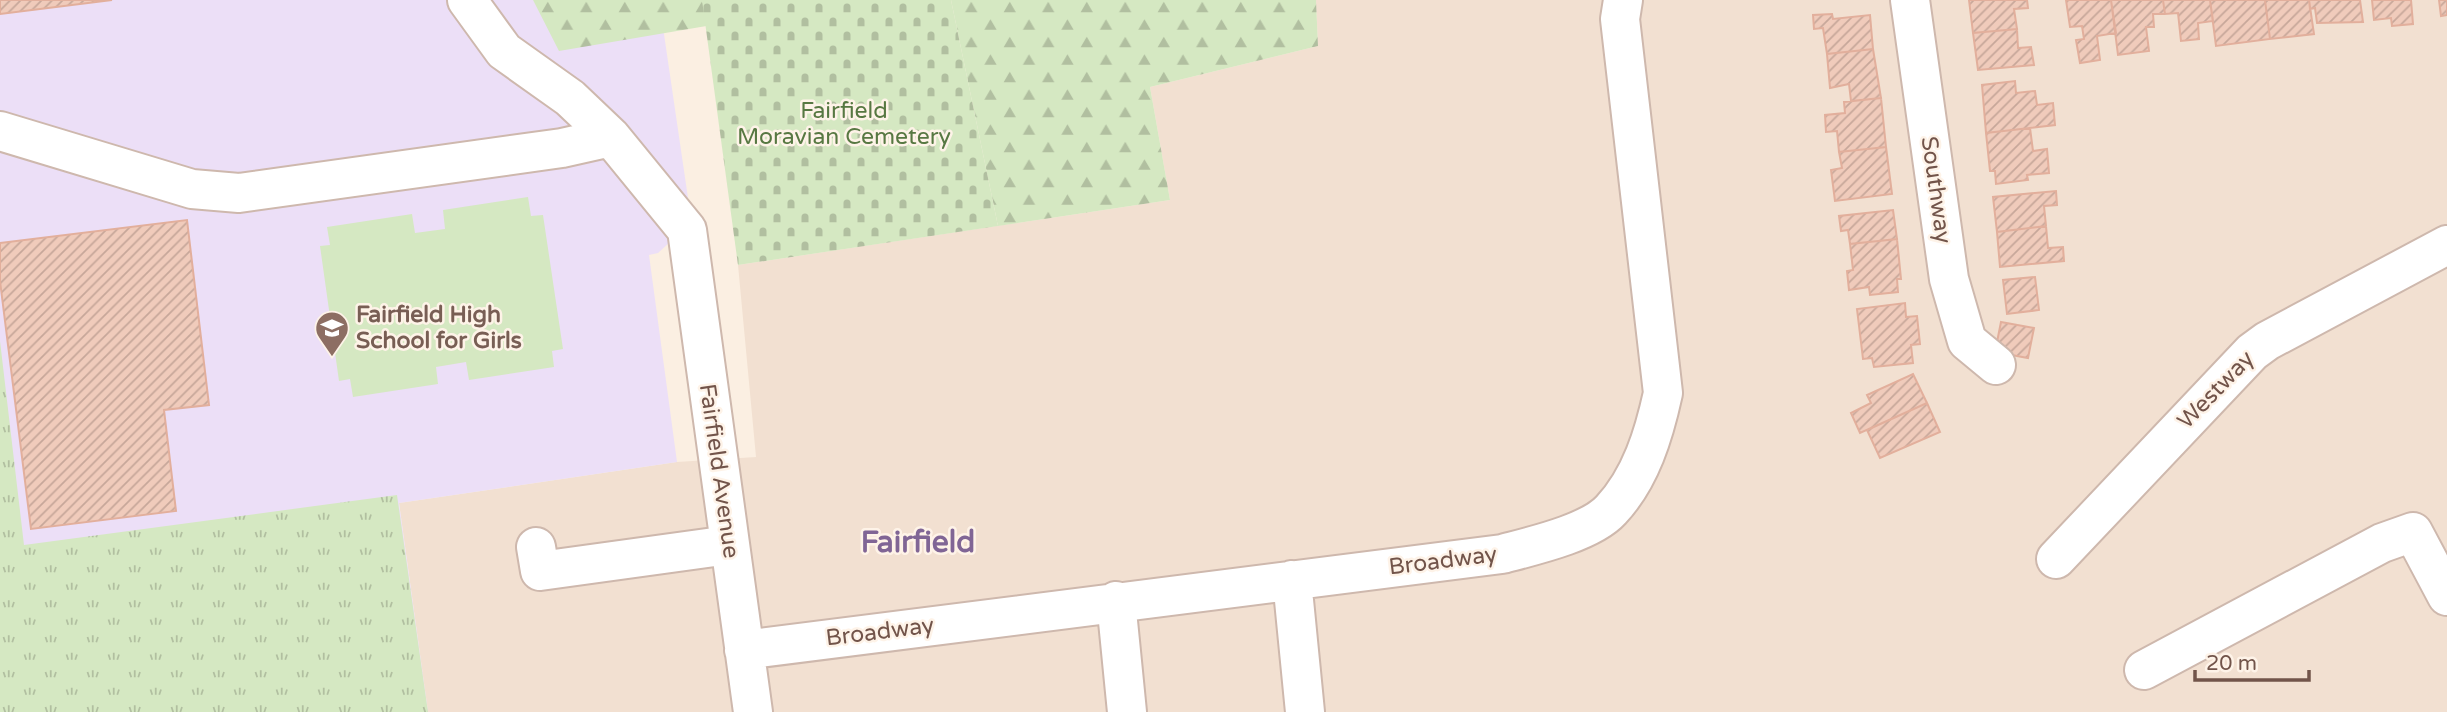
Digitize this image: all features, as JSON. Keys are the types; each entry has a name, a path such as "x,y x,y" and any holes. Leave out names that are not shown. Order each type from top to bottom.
{"street":[{"path":"467,0 504,51 570,98 611,137"},
{"name":"Broadway","path":"744,650 1502,554 1558,540 1610,511 1635,474 1653,438 1663,393 1620,19 1623,0"},
{"name":"Southway","path":"1910,0 1949,279 1968,341 1996,365"},
{"path":"0,131 192,190 239,193 562,148 611,137"},
{"name":"Fairfield Avenue","path":"611,137 687,230 753,712"},
{"name":"Westway","path":"2056,559 2252,352 2267,341 2447,245"},
{"path":"2144,670 2382,543 2413,532 2447,596"},
{"path":"536,547 540,570 729,545"},
{"path":"1292,580 1305,712"},
{"path":"1116,601 1127,712"}],"shaded area":[{"name":"Fairfield High School for Girls","path":"0,0 659,0 694,239 670,242 658,253 649,255 677,462 399,503 428,712 0,712"},
{"path":"1316,0 2447,0 2447,712 428,712 399,503 677,462 756,457 738,265 1170,200 1150,87 1318,46"}],"green space":[{"path":"533,0 773,0 771,15 559,51"},
{"name":"Fairfield Moravian Cemetery","path":"702,0 951,0 998,226 738,265"},
{"path":"951,0 1316,0 1318,46 1150,87 1170,200 998,226"},
{"path":"528,197 531,216 543,215 563,349 552,351 554,367 469,380 466,362 436,367 438,384 353,397 350,379 339,381 320,246 330,245 327,227 412,214 415,233 445,229 443,210"},
{"path":"0,341 24,545 397,495 428,712 0,712"}],"building":[{"path":"0,0 112,0 0,14"},
{"path":"1969,0 2027,0 2028,8 2014,9 2017,29 1973,33"},
{"path":"2066,0 2111,0 2116,33 2097,36 2100,60 2080,63 2076,40 2084,39 2082,26 2070,27"},
{"path":"2111,0 2163,0 2165,14 2153,14 2154,27 2146,27 2149,51 2118,55"},
{"path":"2163,0 2210,0 2213,21 2198,23 2199,39 2181,41 2178,13 2165,14"},
{"path":"2210,0 2265,0 2270,39 2216,46"},
{"path":"2265,0 2309,0 2314,34 2270,39"},
{"path":"2309,0 2360,0 2363,22 2317,23 2315,8 2310,9"},
{"path":"2372,0 2411,0 2413,24 2392,26 2391,18 2374,20"},
{"path":"2439,0 2447,0 2447,15 2441,16"},
{"path":"1832,14 1833,19 1870,15 1873,49 1827,54 1823,28 1814,29 1813,15"},
{"path":"2017,29 2018,48 2031,47 2034,65 1978,70 1973,33"},
{"path":"1873,49 1881,98 1851,101 1849,84 1830,88 1827,54"},
{"path":"2015,81 2016,93 2035,91 2037,105 2053,103 2055,125 1986,133 1982,85"},
{"path":"1881,98 1886,147 1839,152 1837,131 1826,132 1825,115 1845,113 1844,102"},
{"path":"2030,128 2033,151 2047,149 2049,173 2027,175 2028,180 1996,184 1995,171 1990,171 1986,133"},
{"path":"1886,147 1892,194 1835,201 1831,170 1842,168 1839,152"},
{"path":"2056,191 2057,205 2044,206 2046,226 1997,232 1993,197"},
{"path":"1893,210 1897,239 1850,244 1848,230 1841,231 1839,216"},
{"path":"187,220 209,405 164,410 176,511 31,529 0,281 0,243"},
{"path":"2046,226 2048,248 2063,247 2064,261 2000,267 1997,232"},
{"path":"1897,239 1901,279 1897,279 1898,292 1870,295 1869,287 1849,290 1847,271 1853,270 1850,244"},
{"path":"2035,277 2039,310 2007,314 2003,280"},
{"path":"1905,303 1906,317 1917,316 1920,344 1911,345 1913,363 1874,367 1872,358 1863,359 1857,309"},
{"path":"2001,322 2034,328 2028,358 1995,352"},
{"path":"1913,374 1927,403 1860,433 1851,413 1871,403 1867,395"},
{"path":"1927,403 1940,432 1880,458 1867,430"}],"place":[{"name":"Fairfield High School for Girls","path":"332,358"}],"district":[{"name":"Fairfield","path":"918,542"}]}
